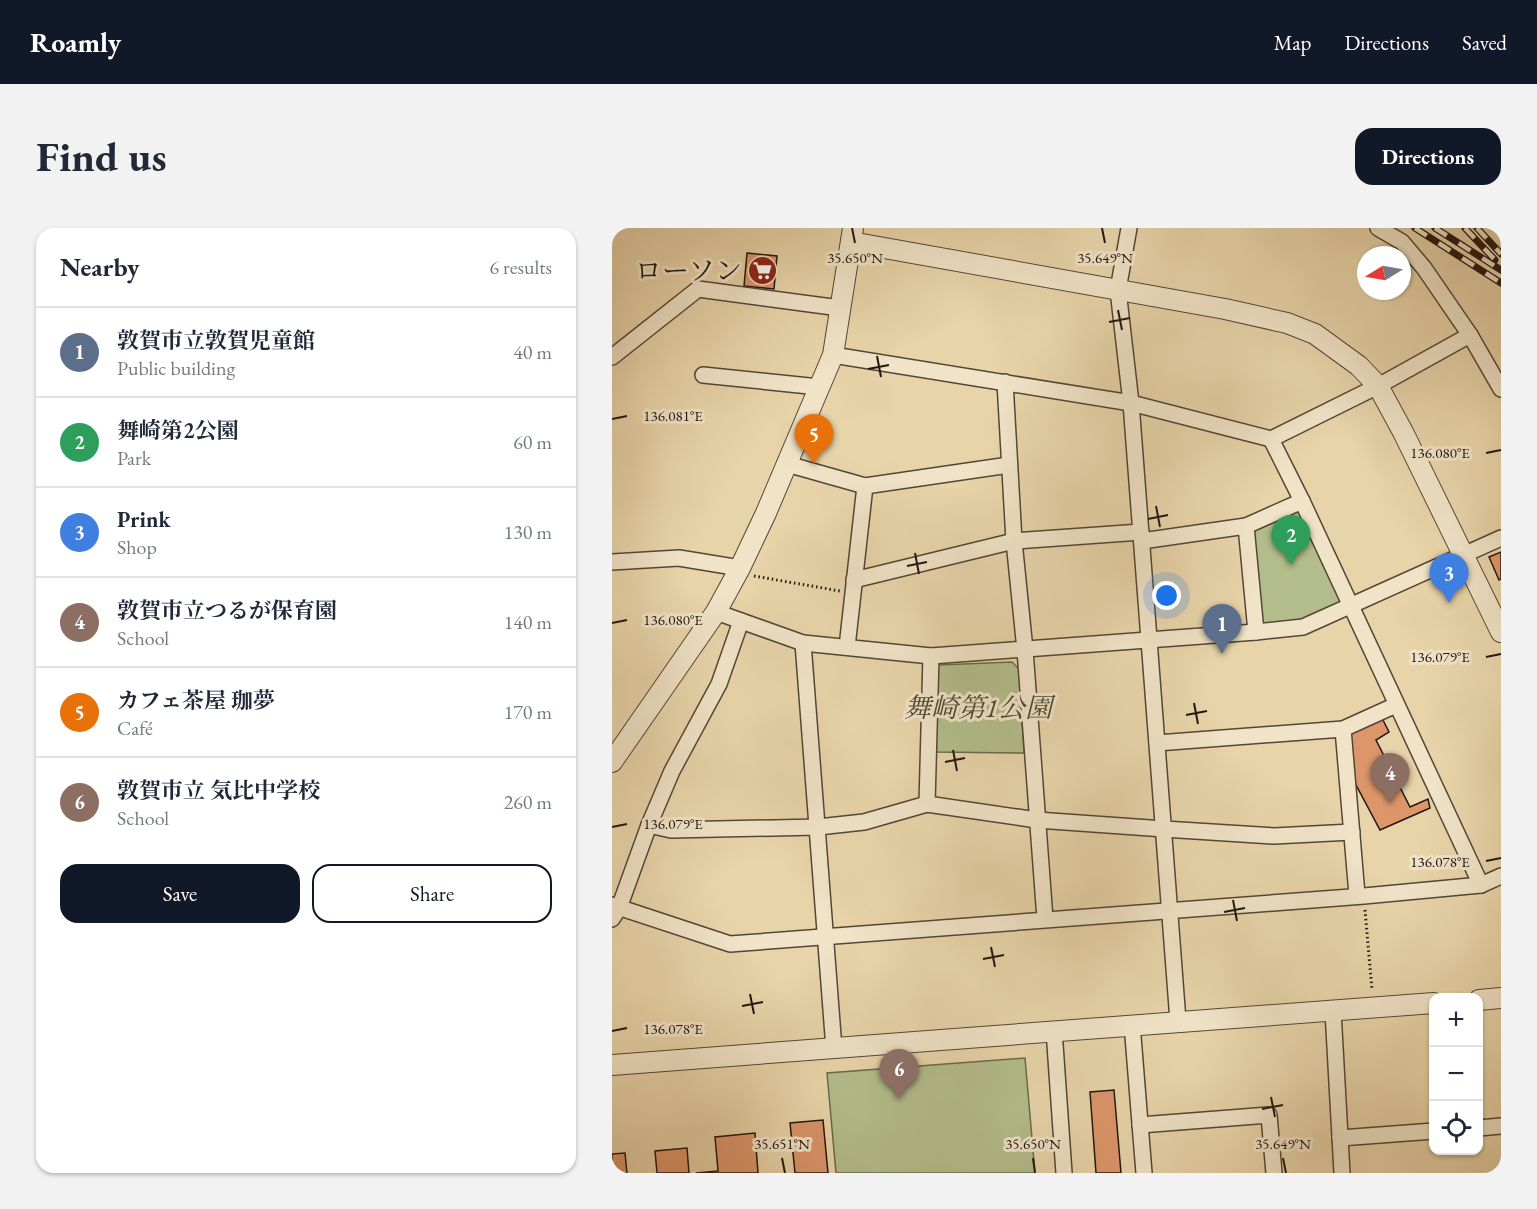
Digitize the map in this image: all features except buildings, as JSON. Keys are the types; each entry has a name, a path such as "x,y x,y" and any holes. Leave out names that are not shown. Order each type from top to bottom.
{"street":[{"path":"1129,228 1118,290 1131,403 1178,1021"},
{"path":"1377,228 1402,242 1417,259 1470,335 1501,389"},
{"path":"612,762 716,612 740,568 788,464 833,355 852,235 1118,290 1225,309 1287,323 1315,334 1359,366 1378,386 1501,632"},
{"path":"612,357 699,290 840,308"},
{"path":"833,355 1131,403 1271,439 1378,386 1470,335"},
{"path":"703,375 819,387"},
{"path":"1005,382 1014,541 1025,650 1045,919"},
{"path":"1271,439 1481,885"},
{"path":"788,464 865,486 1009,465"},
{"path":"847,647 865,486"},
{"path":"854,587 1014,541 1141,537 1246,526 1302,501"},
{"path":"1246,526 1256,632"},
{"path":"716,612 803,643 931,656 1256,632 1303,627 1501,538"},
{"path":"612,562 679,558 740,568"},
{"path":"741,621 719,684 672,771 614,911 730,944 1361,896 1481,885 1501,876"},
{"path":"803,643 834,1049"},
{"path":"927,804 931,656"},
{"path":"1157,743 1343,729 1396,705"},
{"path":"1343,729 1352,832 1361,896"},
{"path":"649,825 670,830 818,826 864,822 927,804 1037,820 1164,829 1274,836 1352,832"},
{"path":"1483,1000 1501,998"},
{"path":"612,1065 1429,1003"},
{"path":"1333,1011 1342,1173"},
{"path":"1132,1024 1144,1173"},
{"path":"1054,1030 1064,1173"},
{"path":"1140,1125 1269,1115 1274,1173"},
{"path":"1483,1128 1501,1126"},
{"path":"1340,1138 1429,1131"}],"path":[{"path":"740,568 748,575 854,587"},
{"path":"1361,896 1374,1007"}],"green space":[{"path":"1297,510 1303,514 1343,597 1341,603 1303,621 1264,624 1261,620 1252,533"},
{"name":"舞崎第1公園","path":"1012,662 1019,669 1024,753 933,752 935,670 939,665"},
{"path":"1025,1058 1035,1173 836,1173 827,1073"}],"railway":[{"path":"1415,228 1501,283"},
{"path":"1435,228 1501,270"},
{"path":"1465,228 1495,260"},
{"path":"1477,228 1501,254"}],"place":[{"name":"ローソン","path":"763,271"},
{"name":"カフェ茶屋 珈夢","path":"814,464"},
{"name":"舞崎第2公園","path":"1291,565"},
{"name":"Prink","path":"1449,603"},
{"name":"敦賀市立敦賀児童館","path":"1222,654"},
{"name":"敦賀市立つるが保育園","path":"1390,803"},
{"name":"敦賀市立 気比中学校","path":"899,1099"}]}
